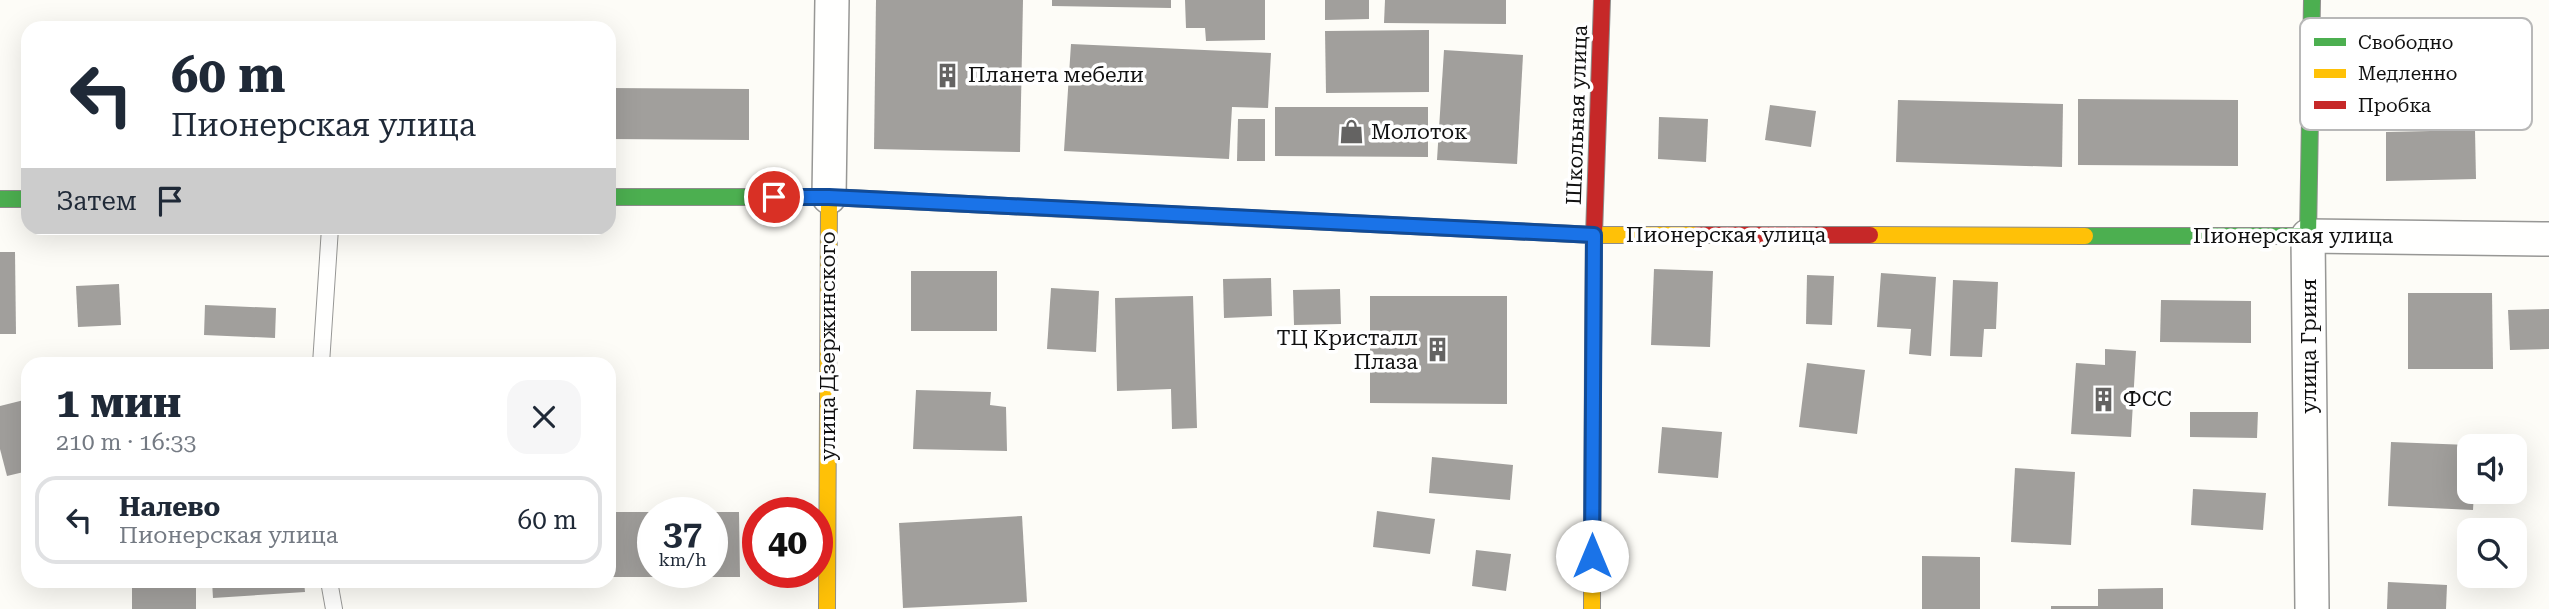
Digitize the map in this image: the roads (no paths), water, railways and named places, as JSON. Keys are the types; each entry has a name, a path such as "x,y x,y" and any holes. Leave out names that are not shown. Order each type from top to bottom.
{"street":[{"name":"улица Дзержинского","path":"827,609 832,0"},
{"name":"Школьная улица","path":"1592,609 1594,235 1602,0"},
{"name":"улица Гриня","path":"2312,0 2312,18"},
{"name":"улица Гриня","path":"2310,130 2308,236 2312,609"},
{"name":"Пионерская улица","path":"616,197 829,197 1594,235 2549,239"},
{"path":"0,200 21,199"}],"lane":[{"path":"321,357 330,235"},
{"path":"330,588 334,609"}],"place":[{"name":"Планета мебели","path":"948,75"},
{"name":"Молоток","path":"1351,132"},
{"name":"ТЦ Кристалл Плаза","path":"1438,350"},
{"name":"ФСС","path":"2103,399"}]}
